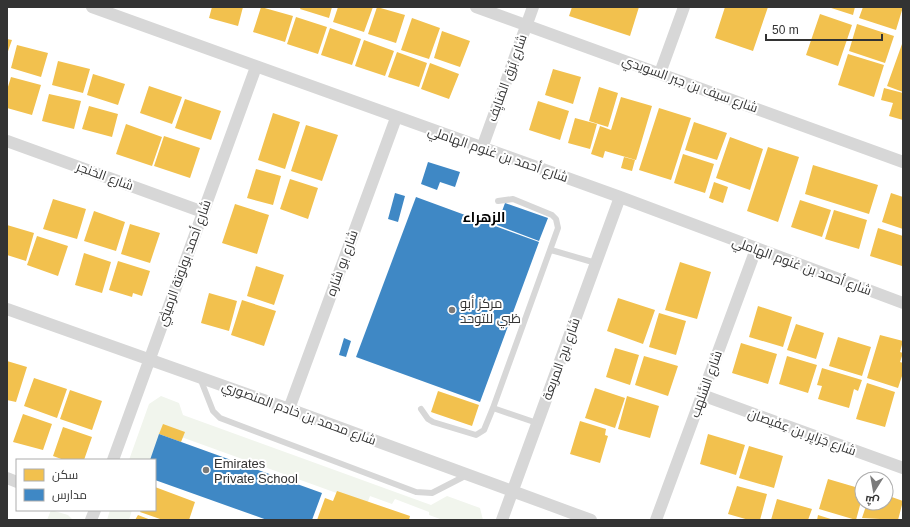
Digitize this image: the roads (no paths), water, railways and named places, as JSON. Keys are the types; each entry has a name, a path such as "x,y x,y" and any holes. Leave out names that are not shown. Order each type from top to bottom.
{"street":[{"name":"شارع أحمد بن غنوم الهاملي","path":"92,7 396,118 620,197 903,303"},
{"name":"شارع سيف بن جبر السويدي","path":"476,7 903,162"},
{"name":"شارع بُرق المَنايِف","path":"482,148 533,7"},
{"path":"660,73 684,7"},
{"name":"شارع أحمد بولوتة الرميثي","path":"113,459 256,67"},
{"name":"شارع بو شاره","path":"289,408 396,118"},
{"name":"شارع الخنجر","path":"7,141 203,212"},
{"name":"شارع برج المربعة","path":"502,520 620,197"},
{"name":"شارع السَّلهب","path":"656,520 756,249"},
{"name":"شارع محمد بن خادم المنصوري","path":"7,309 289,408 591,520"},
{"name":"شارع جَزايِر بن عِفَيصان","path":"702,395 903,468"}],"lane":[{"path":"421,409 428,419 433,422 476,435 484,430 493,408 558,228 556,219 552,215 513,199 498,201"},
{"path":"551,250 596,263"},
{"path":"199,376 213,410 220,418 421,494 432,493 468,475"},
{"path":"493,408 537,423"}],"place":[{"name":"مركز أبو ظبي للتوحد","path":"452,310"},
{"name":"Emirates Private School","path":"206,470"}],"district":[{"name":"الزهراء","path":"484,217"}]}
